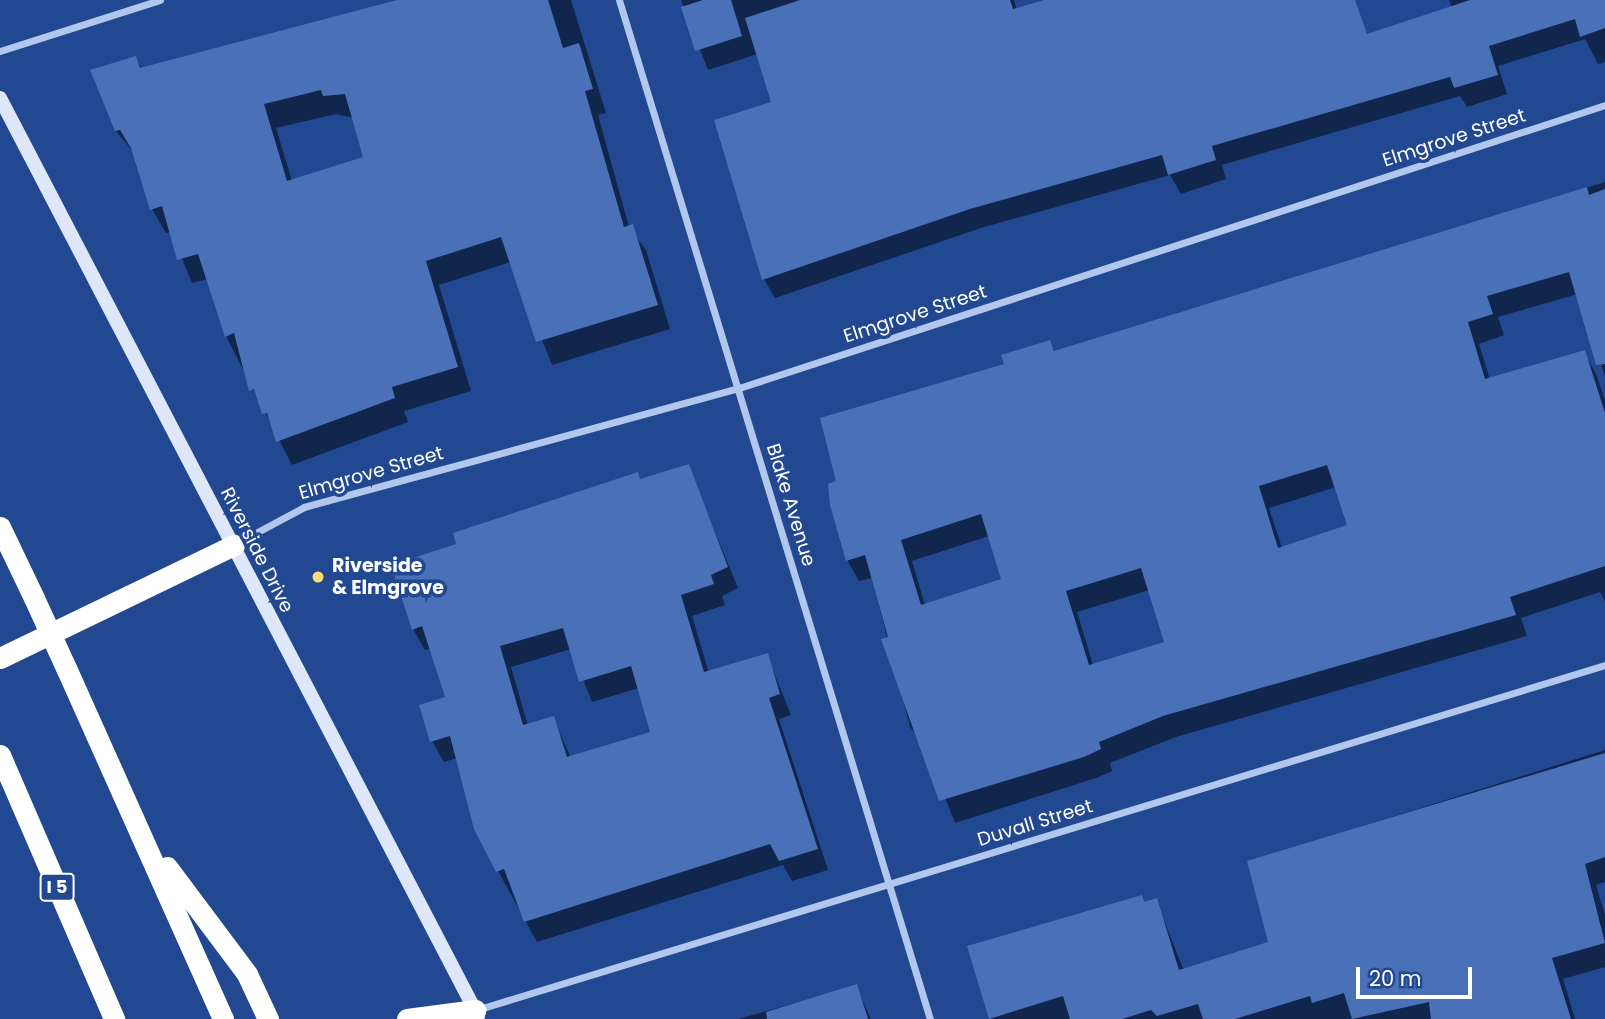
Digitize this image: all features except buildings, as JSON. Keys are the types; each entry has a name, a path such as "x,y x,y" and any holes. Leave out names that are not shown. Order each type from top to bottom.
{"highway":[{"path":"0,527 146,837 223,1019"},
{"path":"0,658 233,545"},
{"name":"I 5","path":"0,755 114,1019"},
{"path":"146,837 247,974 268,1019"},
{"path":"407,1019 477,1015"}],"main road":[{"name":"Riverside Drive","path":"0,98 477,1015"}],"street":[{"path":"0,51 160,0"},
{"name":"Blake Avenue","path":"619,0 930,1019"},
{"name":"Elmgrove Street","path":"233,545 303,507 739,388 1605,105"},
{"name":"Duvall Street","path":"477,1015 887,884 1605,665"}],"place":[{"name":"Riverside & Elmgrove","path":"318,577"}]}
